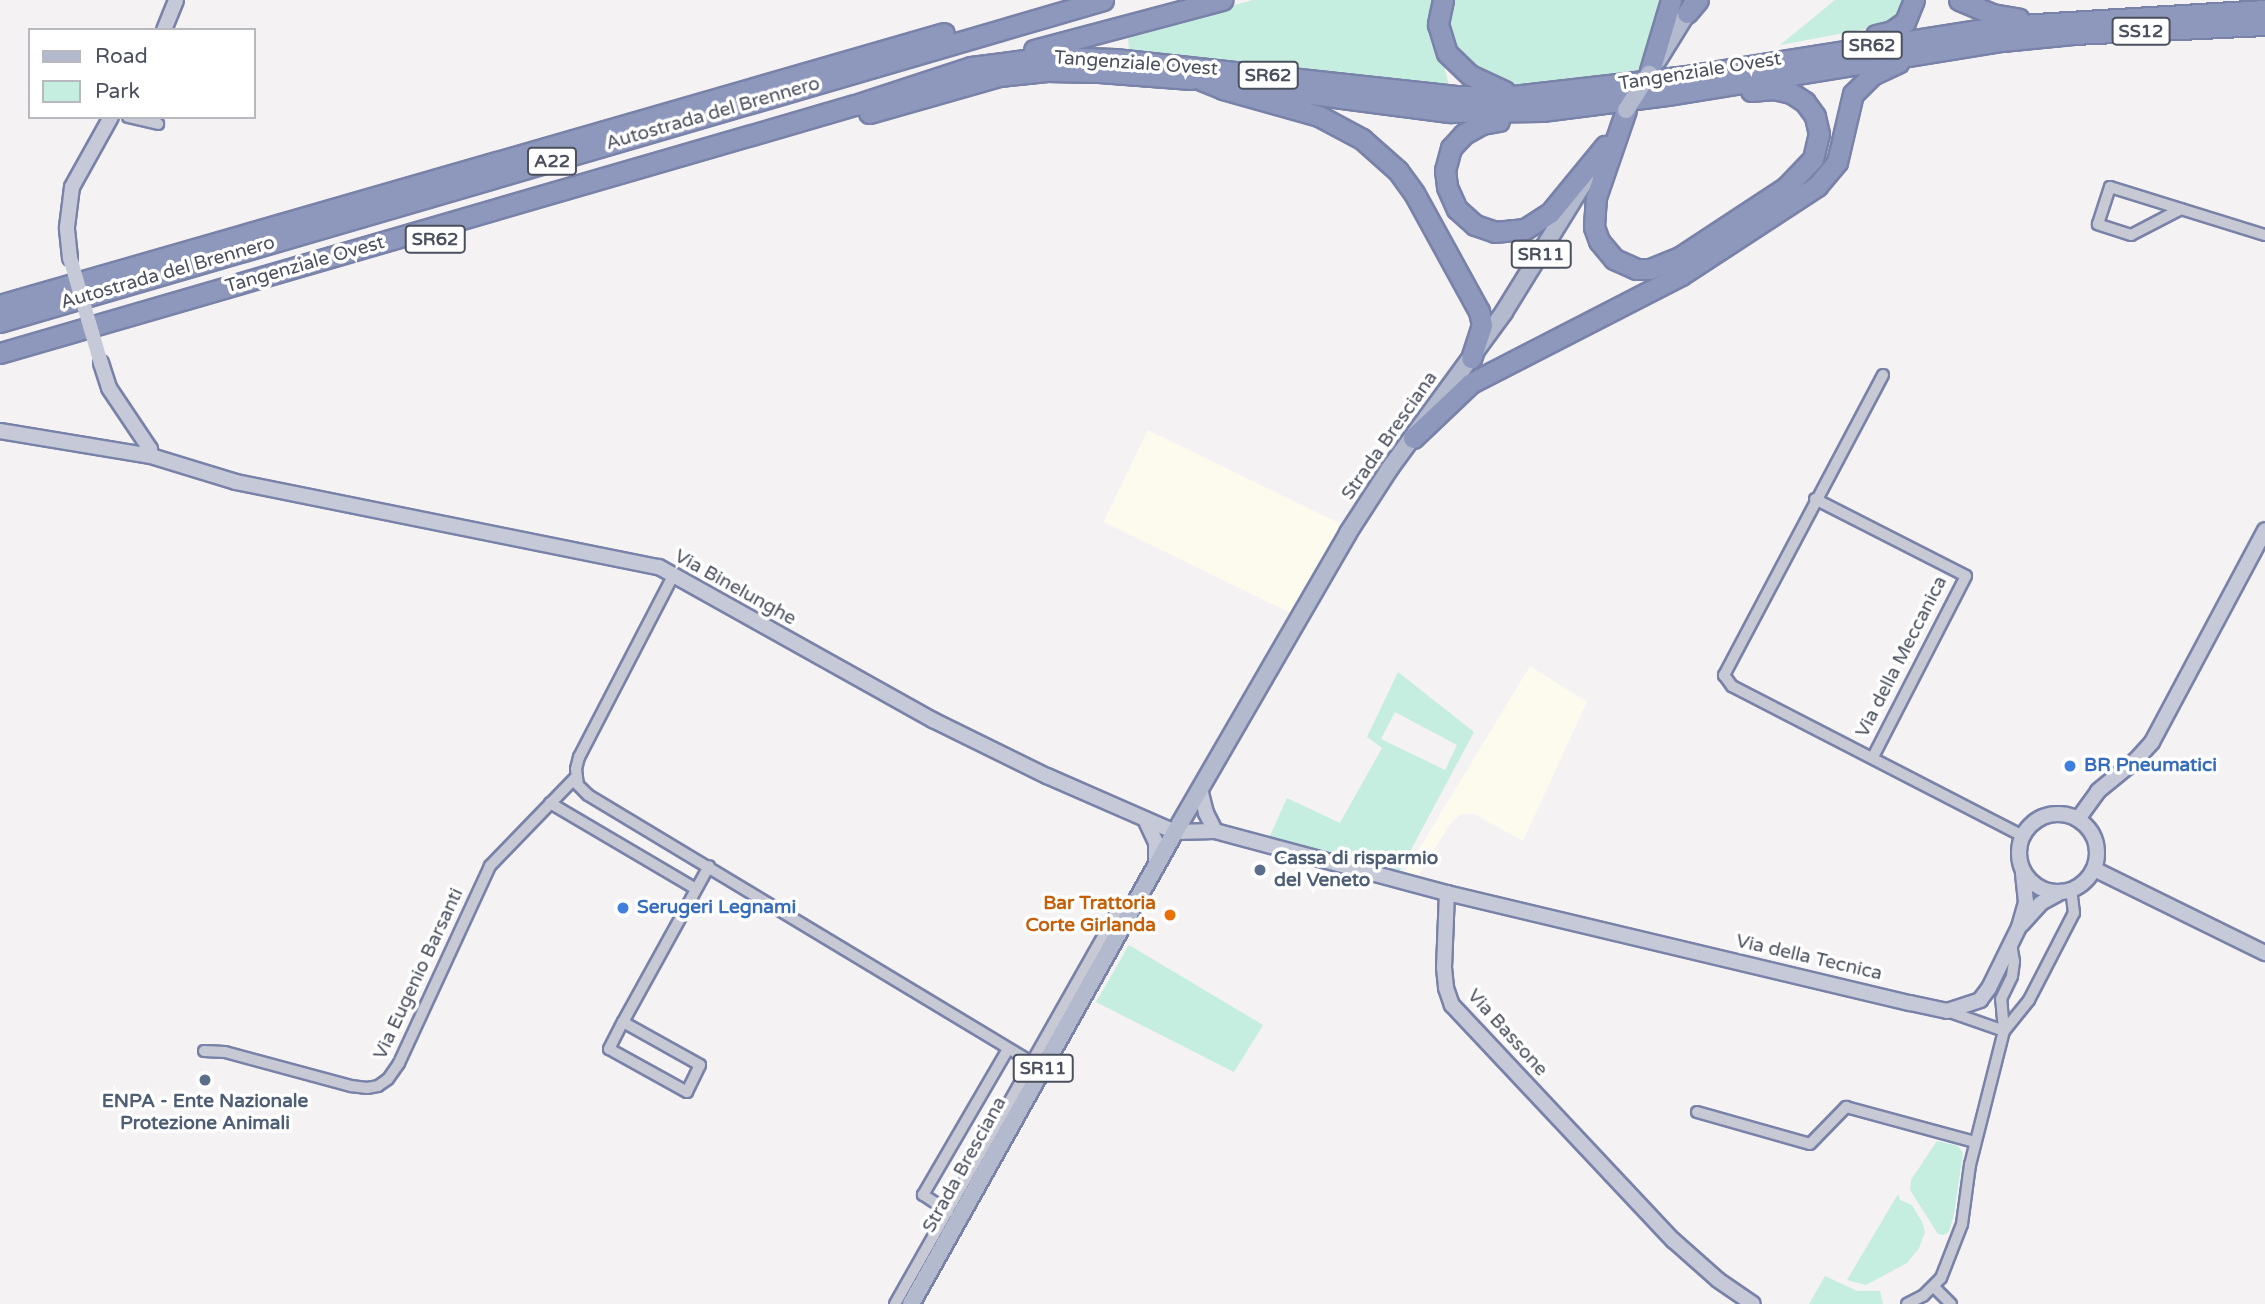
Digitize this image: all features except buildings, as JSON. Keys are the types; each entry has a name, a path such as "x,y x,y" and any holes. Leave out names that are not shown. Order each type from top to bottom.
{"highway":[{"name":"Autostrada del Brennero","path":"0,304 1056,0"},
{"name":"Autostrada del Brennero","path":"0,321 1103,0"},
{"path":"971,67 1222,0"},
{"path":"1443,0 1438,24 1447,53 1462,69 1489,86 1513,91 1629,84"},
{"path":"1649,74 1659,51 1671,0"},
{"path":"1687,76 1892,31 1909,16 1914,0"},
{"path":"1959,0 2004,17 2059,22"},
{"name":"Tangenziale Ovest","path":"0,354 855,104 971,67 1047,57 1115,59 1455,96 1513,96 1687,76 1931,36 2059,22 2265,10"},
{"name":"Tangenziale Ovest","path":"0,365 999,76 1047,71 1099,72 1201,80 1451,113 1542,111 1653,97 2001,41 2073,34 2265,25"},
{"path":"1413,438 1471,383 1672,280 1817,186 1837,162 1853,94 1871,75 1895,64 2001,41"},
{"path":"1201,80 1223,89 1319,116 1362,139 1398,171 1414,193 1479,311 1482,326 1471,358"},
{"path":"1626,110 1607,151 1596,197 1596,234 1614,258 1643,269 1658,267 1680,257 1786,187 1808,166 1816,152 1819,134 1815,116 1805,102 1791,93 1764,89 1698,99 1653,97"},
{"path":"1583,106 1482,124 1470,129 1455,143 1448,155 1446,179 1453,203 1468,220 1483,228 1504,233 1525,229 1559,205 1607,151"}],"main road":[{"path":"1659,51 1693,4"},
{"path":"1626,110 1649,74"},
{"name":"Strada Bresciana","path":"911,1304 1037,1066 1112,933 1134,906 1156,869 1348,533 1529,274 1607,151"}],"street":[{"path":"165,28 176,0"},
{"path":"110,119 72,187 67,228 70,258 109,388 150,449 151,456"},
{"path":"137,119 158,124"},
{"path":"2181,209 2131,235 2098,225 2110,187 2265,235"},
{"name":"Via della Meccanica","path":"1883,375 1724,675 1732,686 2022,836"},
{"name":"Via Binelunghe","path":"0,431 151,456 236,482 659,567 840,671 933,720 1175,832"},
{"name":"Via della Meccanica","path":"1815,499 1966,576 1873,757"},
{"path":"2078,819 2098,791 2136,760 2152,742 2265,530"},
{"name":"Via Eugenio Barsanti","path":"204,1051 225,1052 351,1086 379,1086 388,1079 399,1063 490,866 576,777 579,757 674,574"},
{"path":"576,777 587,795 709,866 1037,1066"},
{"path":"1200,789 1206,813 1215,831"},
{"path":"550,803 696,889"},
{"path":"1947,1010 1980,1000 1989,988 2019,928 2026,902 2019,860 2022,836 2037,820 2046,815 2068,815 2078,819 2095,841 2094,869 2080,885 2041,903 2019,928"},
{"path":"1145,819 1156,843 1156,869"},
{"path":"1175,832 1215,831 1447,893"},
{"path":"623,1022 700,1065 687,1092 609,1049 623,1022 709,866"},
{"path":"2094,869 2265,953"},
{"path":"2023,872 2033,883 2046,890 2066,891"},
{"path":"2004,1031 2029,1000 2074,913 2066,891"},
{"name":"Via della Tecnica","path":"1447,893 1947,1010 2004,1031"},
{"name":"Via Bassone","path":"1447,893 1444,968 1446,988 1452,1005 1673,1240 1718,1280 1753,1304"},
{"path":"1907,1304 1934,1287 1947,1268 1962,1224 1975,1142 2004,1031 2001,999 2012,976 2014,961 2011,944"},
{"name":"Strada Bresciana","path":"948,1211 923,1195 1008,1049"},
{"name":"Strada Bresciana","path":"895,1304 948,1211 1037,1066"},
{"path":"1697,1112 1810,1144 1846,1107 1975,1142"},
{"path":"1934,1287 1951,1304"}],"shaded area":[{"path":"1148,430 1344,526 1299,617 1103,522"},
{"path":"1530,666 1587,702 1523,841 1474,814 1461,814 1450,824 1418,876 1405,872"}],"green space":[{"path":"1253,0 1436,0 1441,55 1450,89 1129,52 1128,34"},
{"path":"1450,0 1668,0 1659,33 1632,79 1516,86 1497,82 1477,72 1448,41 1445,22"},
{"path":"1835,0 1905,0 1903,10 1893,24 1780,45"},
{"path":"1398,672 1474,732 1399,872 1269,838 1287,798 1340,823 1382,748 1367,737","holes":["1395,712 1457,745 1445,770 1381,739"]},
{"path":"1129,945 1263,1025 1234,1072 1096,1002"},
{"path":"1937,1141 1958,1146 1963,1153 1954,1214 1949,1232 1943,1235 1938,1234 1910,1190 1911,1180"},
{"path":"1898,1194 1900,1200 1912,1205 1922,1222 1925,1232 1919,1248 1907,1263 1866,1285 1847,1280"},
{"path":"1825,1276 1857,1291 1880,1291 1883,1304 1809,1304"}],"place":[{"name":"BR Pneumatici","path":"2070,766"},
{"name":"Cassa di risparmio del Veneto","path":"1260,870"},
{"name":"Serugeri Legnami","path":"623,908"},
{"name":"Bar Trattoria Corte Girlanda","path":"1170,915"},
{"name":"ENPA - Ente Nazionale Protezione Animali","path":"205,1080"}]}
